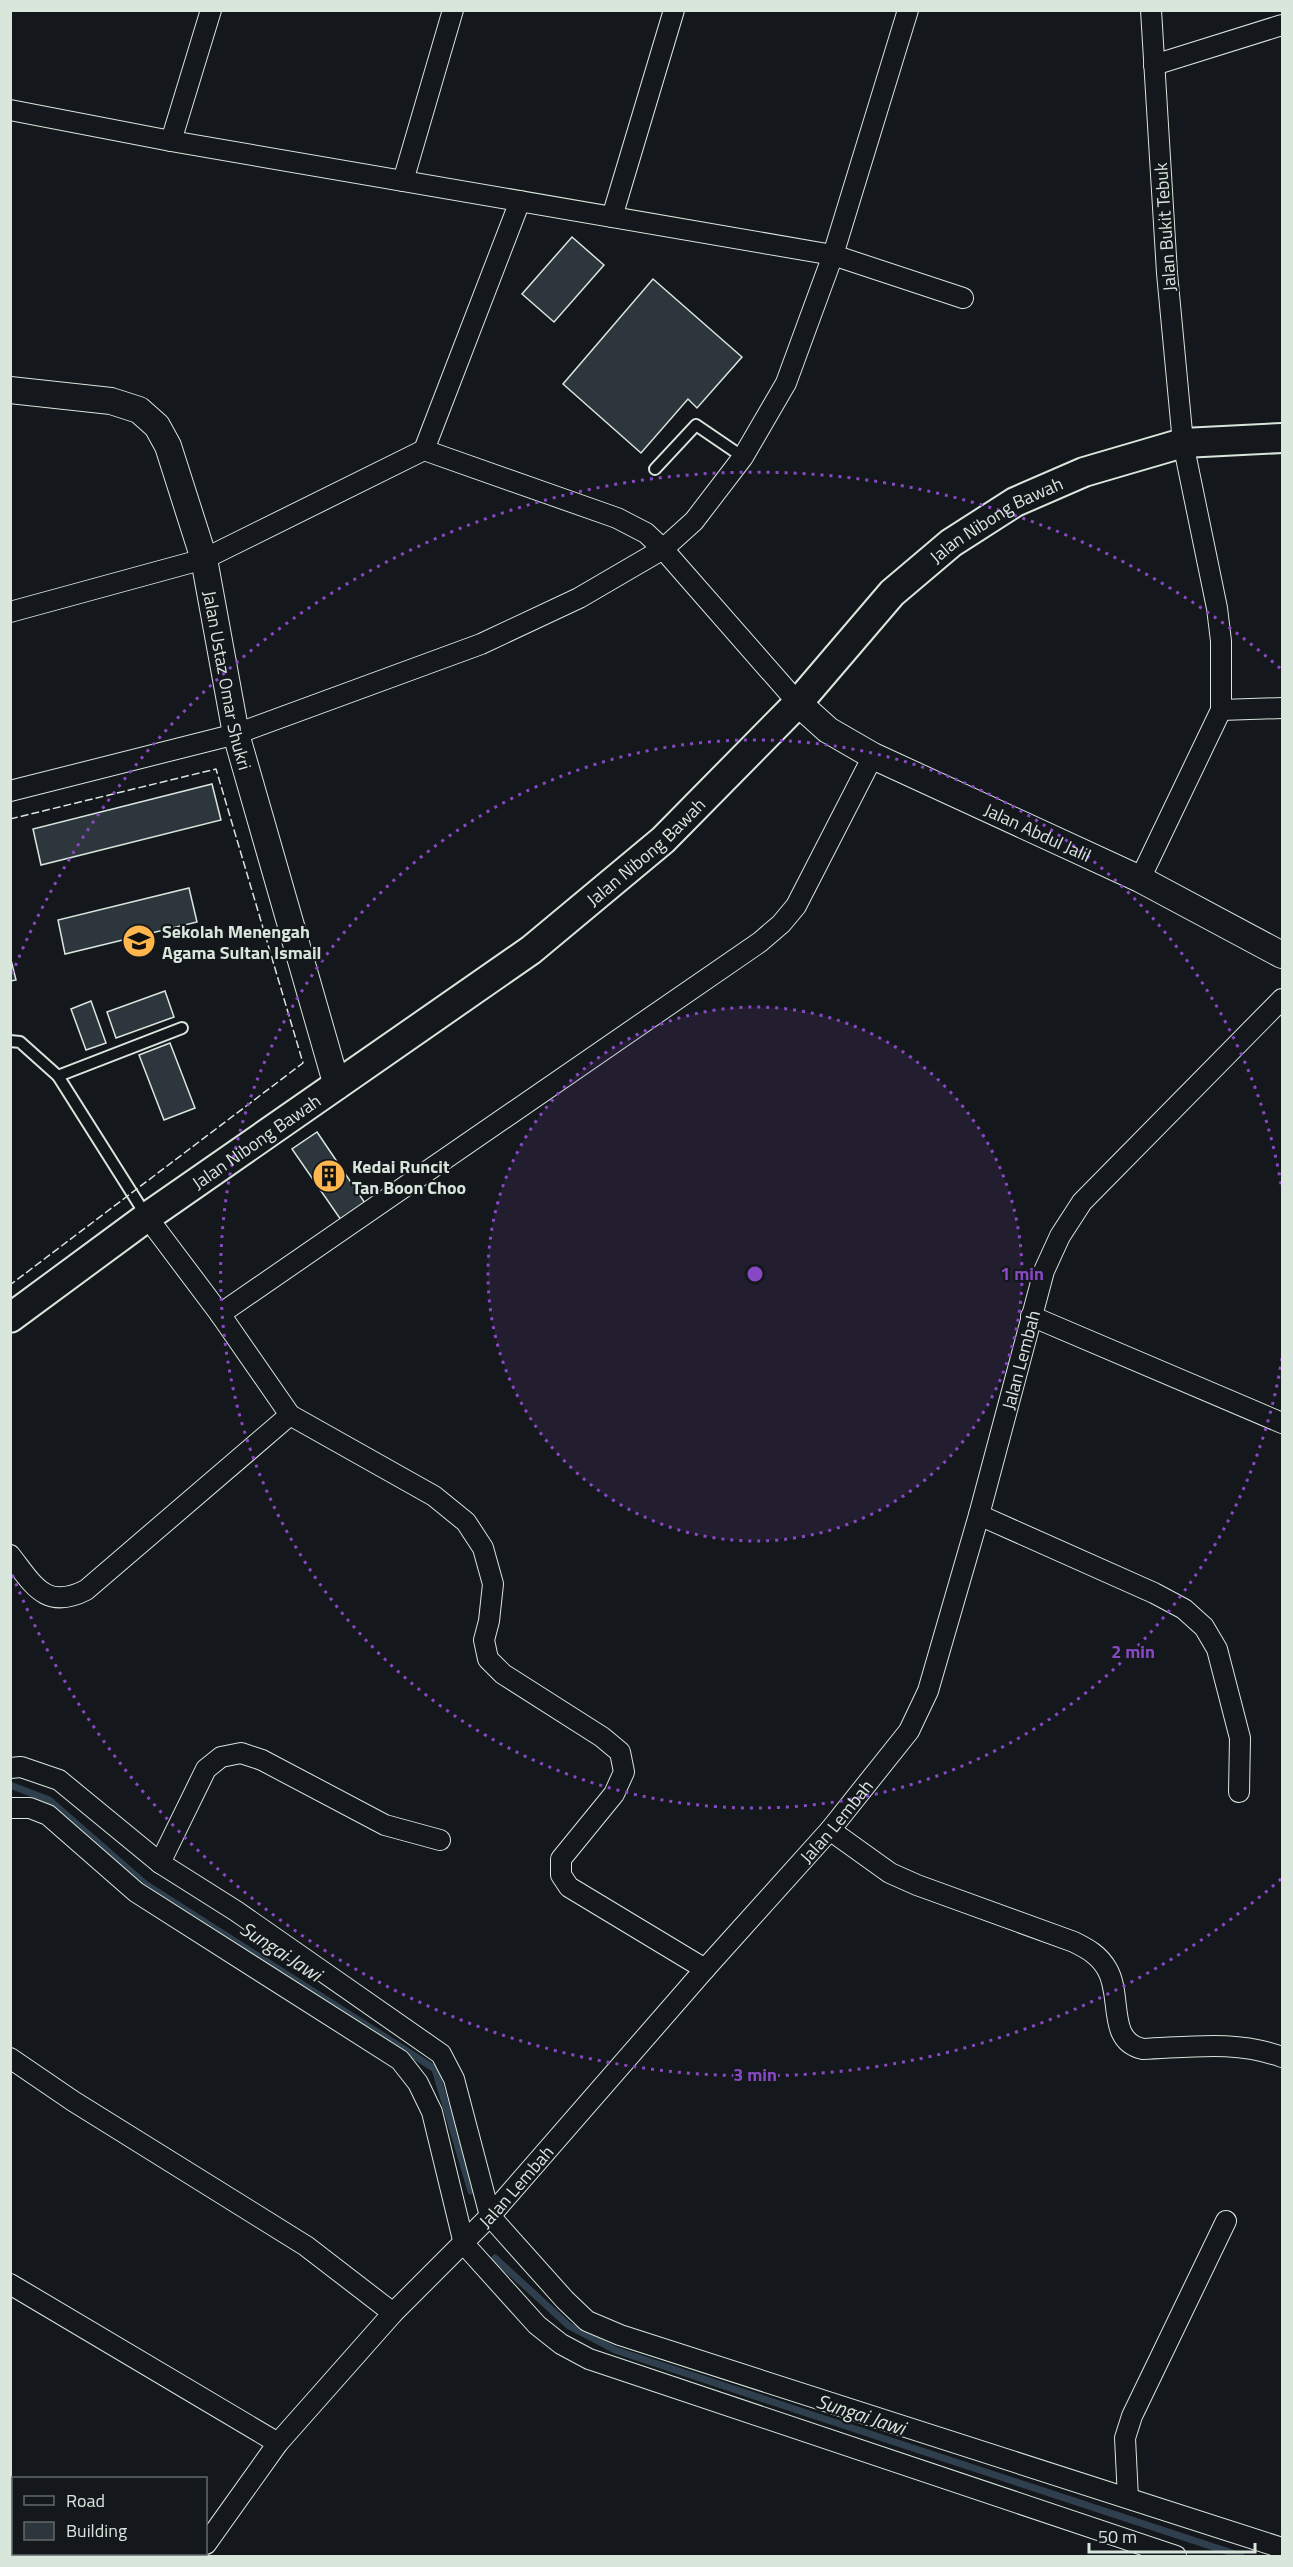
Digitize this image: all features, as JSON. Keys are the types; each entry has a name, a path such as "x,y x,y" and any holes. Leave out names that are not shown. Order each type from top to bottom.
{"main road":[{"name":"Jalan Nibong Bawah","path":"10,1318 147,1217 531,950 591,901 663,840 798,703 892,593 951,543 1015,502 1075,477 1183,443 1282,438"}],"street":[{"path":"171,141 211,10"},
{"path":"403,181 453,10"},
{"path":"612,217 674,10"},
{"path":"10,791 236,734 481,644 579,598 663,549 694,520 743,457 786,383 833,255 908,10"},
{"name":"Jalan Bukit Tebuk","path":"1151,10 1167,273 1183,443 1217,608 1221,641 1221,710"},
{"path":"1154,65 1282,25"},
{"path":"10,110 171,141 833,255 963,298"},
{"path":"10,612 204,559 424,450 520,201"},
{"name":"Jalan Ustaz Omar Shukri","path":"10,390 111,401 139,410 157,426 168,446 204,559 236,734 337,1086"},
{"path":"424,450 617,518 646,533 663,549 798,703"},
{"name":"Jalan Abdul Jalil","path":"798,703 828,730 873,756 1140,879 1282,955"},
{"path":"1140,879 1221,710 1282,708"},
{"path":"220,1314 760,942 781,924 810,882 873,756"},
{"name":"Jalan Lembah","path":"207,2543 278,2443 393,2313 490,2216 830,1830 909,1731 928,1691 979,1515 1044,1271 1060,1236 1082,1202 1282,999"},
{"path":"147,1217 220,1314 290,1415 434,1496 466,1522 483,1548 494,1584 489,1620 483,1640 488,1659 502,1674 602,1737 620,1752 624,1772 617,1786 561,1859 561,1875 569,1887 705,1970"},
{"path":"1031,1316 1282,1423"},
{"path":"10,1555 36,1588 53,1598 70,1599 86,1590 290,1415"},
{"path":"979,1515 1154,1593 1184,1609 1204,1627 1217,1649 1238,1728 1240,1738 1239,1792"},
{"path":"160,1863 206,1769 221,1757 241,1753 262,1760 384,1825 440,1840"},
{"path":"10,1768 21,1767 59,1780 160,1863 236,1911 441,2054 454,2079 490,2216 565,2300 587,2321 631,2339 1282,2548"},
{"path":"10,1808 30,1808 48,1815 136,1892 400,2060 418,2083 432,2112 464,2244 537,2325 561,2344 589,2359 1176,2556"},
{"path":"830,1830 899,1877 1074,1942 1095,1953 1108,1970 1120,2032 1124,2040 1132,2046 1143,2049 1234,2045 1261,2049 1282,2057"},
{"path":"10,2058 73,2101 306,2246 393,2313"},
{"path":"1128,2498 1125,2438 1132,2416 1226,2221"},
{"path":"10,2284 278,2443"}],"lane":[{"path":"655,469 696,425 743,457"},
{"path":"58,1076 182,1028"},
{"path":"10,1041 20,1042 58,1076 147,1217"}],"building":[{"path":"572,237 604,265 554,322 522,294"},
{"path":"653,279 742,357 697,408 688,399 641,453 563,384"},
{"path":"212,784 221,820 41,865 33,829"},
{"path":"189,888 197,922 65,954 58,920"},
{"path":"10,956 16,980 10,981"},
{"path":"165,991 174,1017 116,1038 107,1012"},
{"path":"91,1001 106,1043 86,1050 71,1009"},
{"path":"170,1043 195,1108 164,1120 139,1055"},
{"name":"Kedai Runcit Tan Boon Choo","path":"317,1132 365,1203 341,1220 292,1149"}],"waterway":[{"name":"Sungai Jawi","path":"10,1785 49,1800 145,1884 435,2069 471,2191"},
{"name":"Sungai Jawi","path":"495,2258 569,2326 615,2350 1241,2556"}],"fence":[{"path":"10,819 216,769 303,1063 10,1285"}],"place":[{"name":"Sekolah Menengah Agama Sultan Ismail","path":"139,941"},
{"name":"Kedai Runcit Tan Boon Choo","path":"329,1176"}]}
